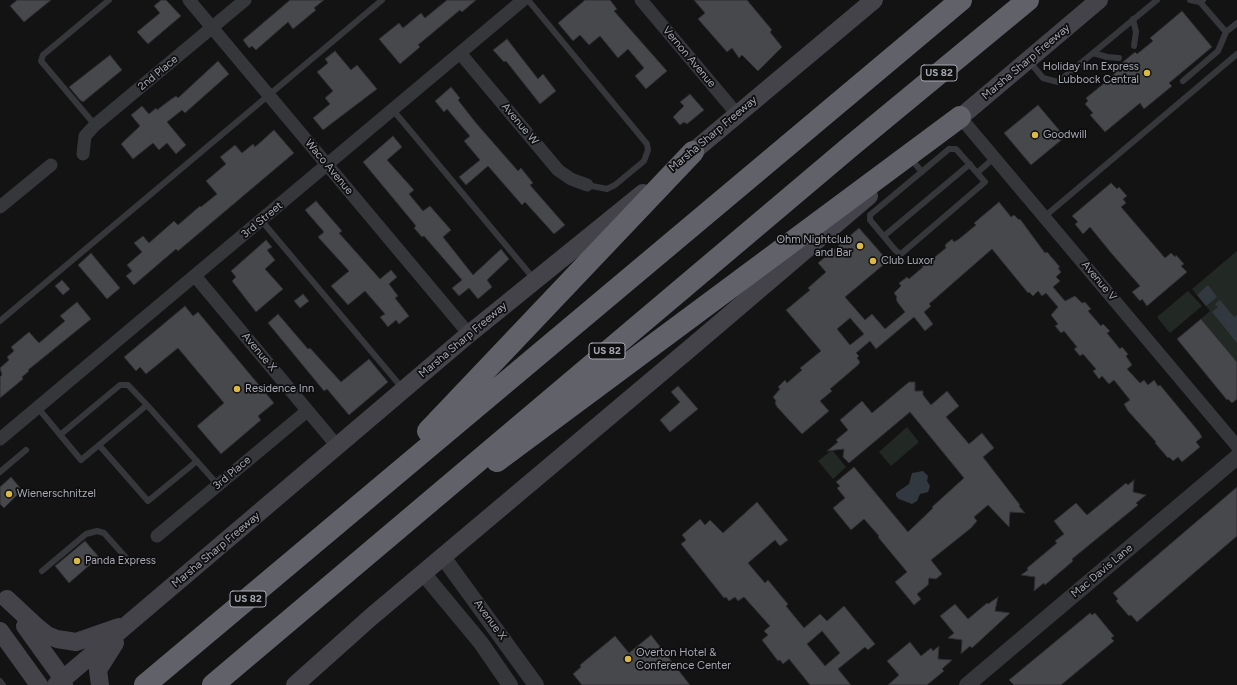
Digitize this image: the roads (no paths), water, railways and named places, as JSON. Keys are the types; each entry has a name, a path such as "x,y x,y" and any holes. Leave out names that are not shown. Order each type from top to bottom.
{"highway":[{"name":"US 82","path":"145,685 961,0"},
{"name":"US 82","path":"212,685 802,186 1028,0"},
{"path":"365,557 618,373 864,186 960,117"},
{"path":"351,513 693,152"}],"main road":[{"name":"Marsha Sharp Freeway","path":"295,685 371,617 700,340 917,166 960,117 1099,0"},
{"name":"Marsha Sharp Freeway","path":"61,683 129,623 338,447 469,334 693,152 871,1"},
{"path":"3,594 47,635 67,642 83,639 129,623"},
{"path":"3,594 61,683"},
{"path":"100,685 98,670 129,623"},
{"path":"0,631 39,685"}],"street":[{"name":"Waco Avenue","path":"189,0 469,334"},
{"name":"2nd Place","path":"83,154 85,136 95,125 246,0"},
{"name":"3rd Street","path":"0,439 523,0"},
{"name":"Vernon Avenue","path":"641,0 737,114"},
{"name":"Avenue W","path":"460,53 558,170 571,179 587,185"},
{"name":"Avenue V","path":"960,117 1237,446"},
{"path":"0,207 51,165"},
{"name":"Avenue X","path":"195,276 338,447"},
{"name":"3rd Place","path":"158,536 307,411"},
{"name":"Mac Davis Lane","path":"967,685 1237,457"},
{"name":"Avenue X","path":"443,556 536,685"},
{"name":"Avenue X","path":"423,573 481,643 510,685"}],"lane":[{"path":"95,125 41,61 43,55 109,0"},
{"path":"0,321 382,0"},
{"path":"528,0 647,144 647,156 644,161 615,185 607,189 587,185"},
{"path":"1028,60 1043,78 1058,82 1157,0"},
{"path":"1190,0 1202,1 1226,32"},
{"path":"1133,19 1136,32 1134,46"},
{"path":"1183,81 1218,51 1226,32 1237,23"},
{"path":"1093,53 1107,57 1119,58"},
{"path":"1044,217 1237,54"},
{"path":"393,110 535,281"},
{"path":"949,149 956,149 970,164 985,182 901,254 896,251 870,220 870,216 917,166 949,149"},
{"path":"978,172 994,158"},
{"path":"884,236 970,164"},
{"path":"261,220 404,390"},
{"path":"60,435 120,385 128,385 218,485"},
{"path":"38,408 81,460 147,405"},
{"path":"99,445 148,501 197,461"},
{"path":"0,472 26,450"},
{"path":"42,571 86,534 96,531 104,533 129,561"},
{"path":"0,681 3,685"}],"place":[{"name":"Holiday Inn Express Lubbock Central","path":"1147,73"},
{"name":"Goodwill","path":"1035,135"},
{"name":"Ohm Nightclub and Bar","path":"860,246"},
{"name":"Club Luxor","path":"873,261"},
{"name":"Residence Inn","path":"237,389"},
{"name":"Wienerschnitzel","path":"9,494"},
{"name":"Panda Express","path":"77,561"},
{"name":"Overton Hotel & Conference Center","path":"628,659"}]}
